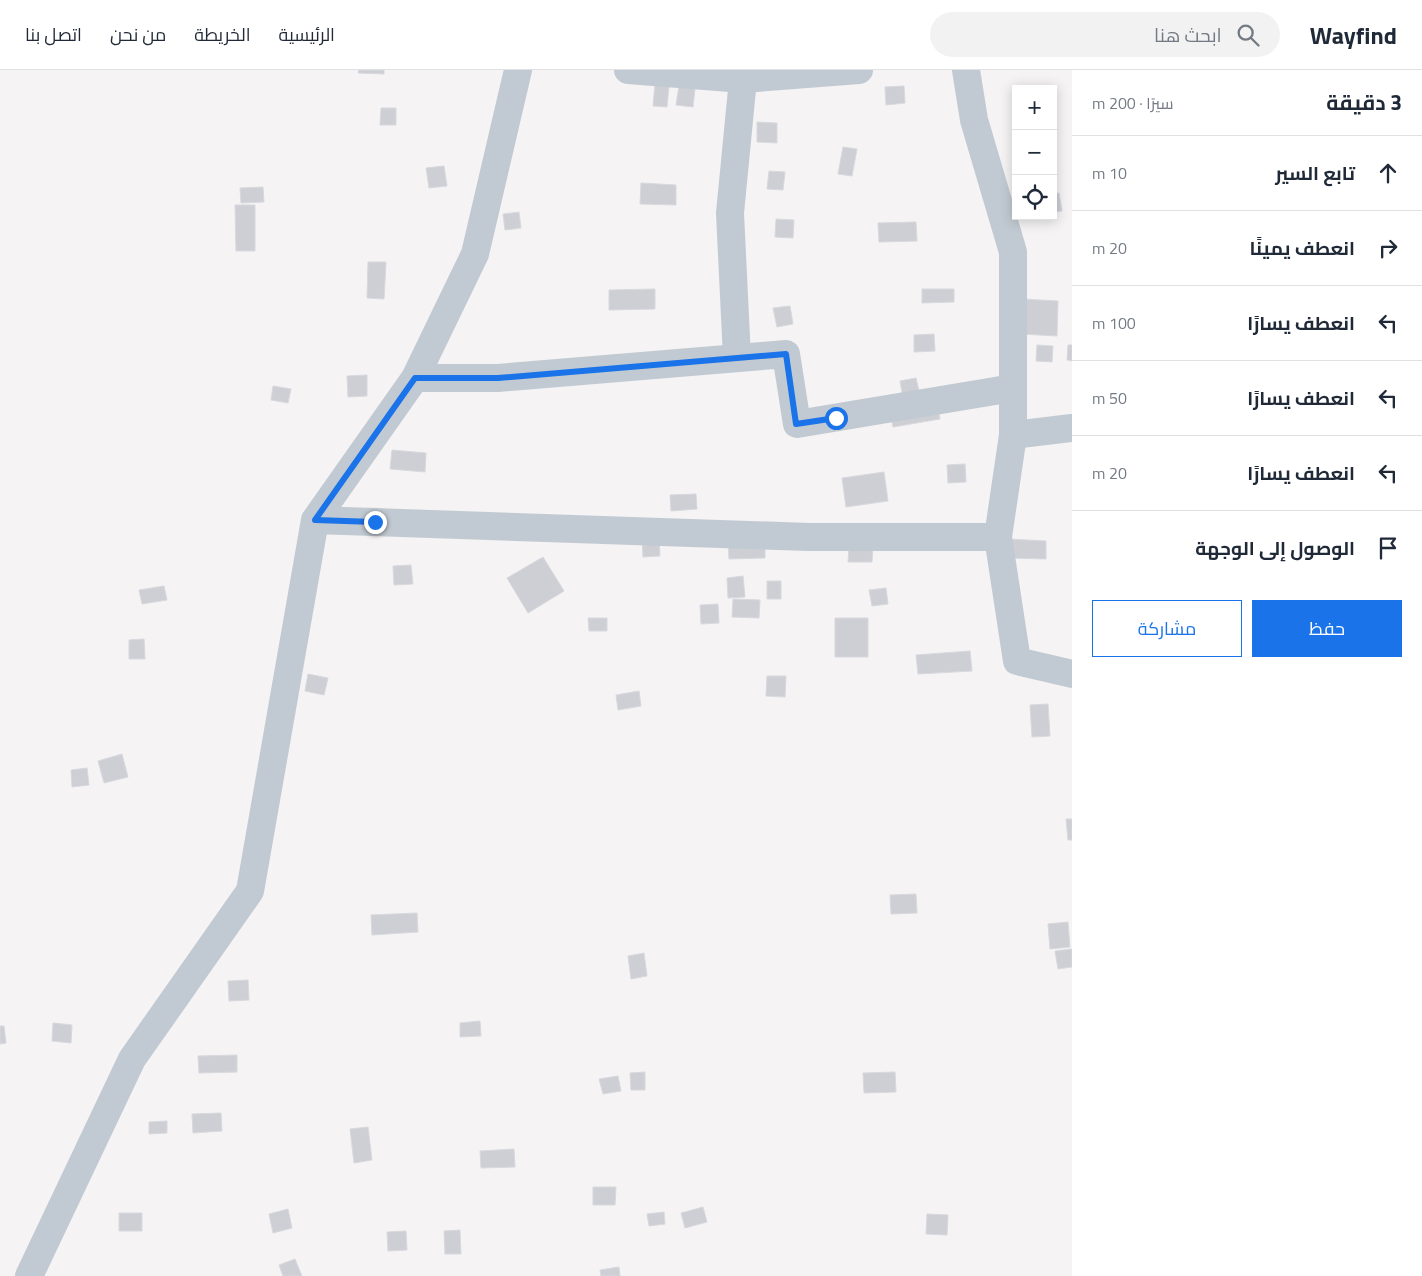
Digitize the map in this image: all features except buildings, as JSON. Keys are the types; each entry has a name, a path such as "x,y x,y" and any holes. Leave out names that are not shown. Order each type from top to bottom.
{"street":[{"path":"29,1276 132,1060 250,891 315,520 415,378 475,254 518,70"},
{"path":"628,70 743,79 859,70"},
{"path":"966,70 974,120 1013,252 1013,435 998,537 1017,661 1072,674"},
{"path":"737,358 730,214 743,79"},
{"path":"415,378 498,378 786,354 796,424 1013,388"},
{"path":"1013,435 1072,428"},
{"path":"315,520 800,537 998,537"}],"route":[{"path":"375,522 315,520 415,378 498,378 786,354 796,424 836,418"}]}
